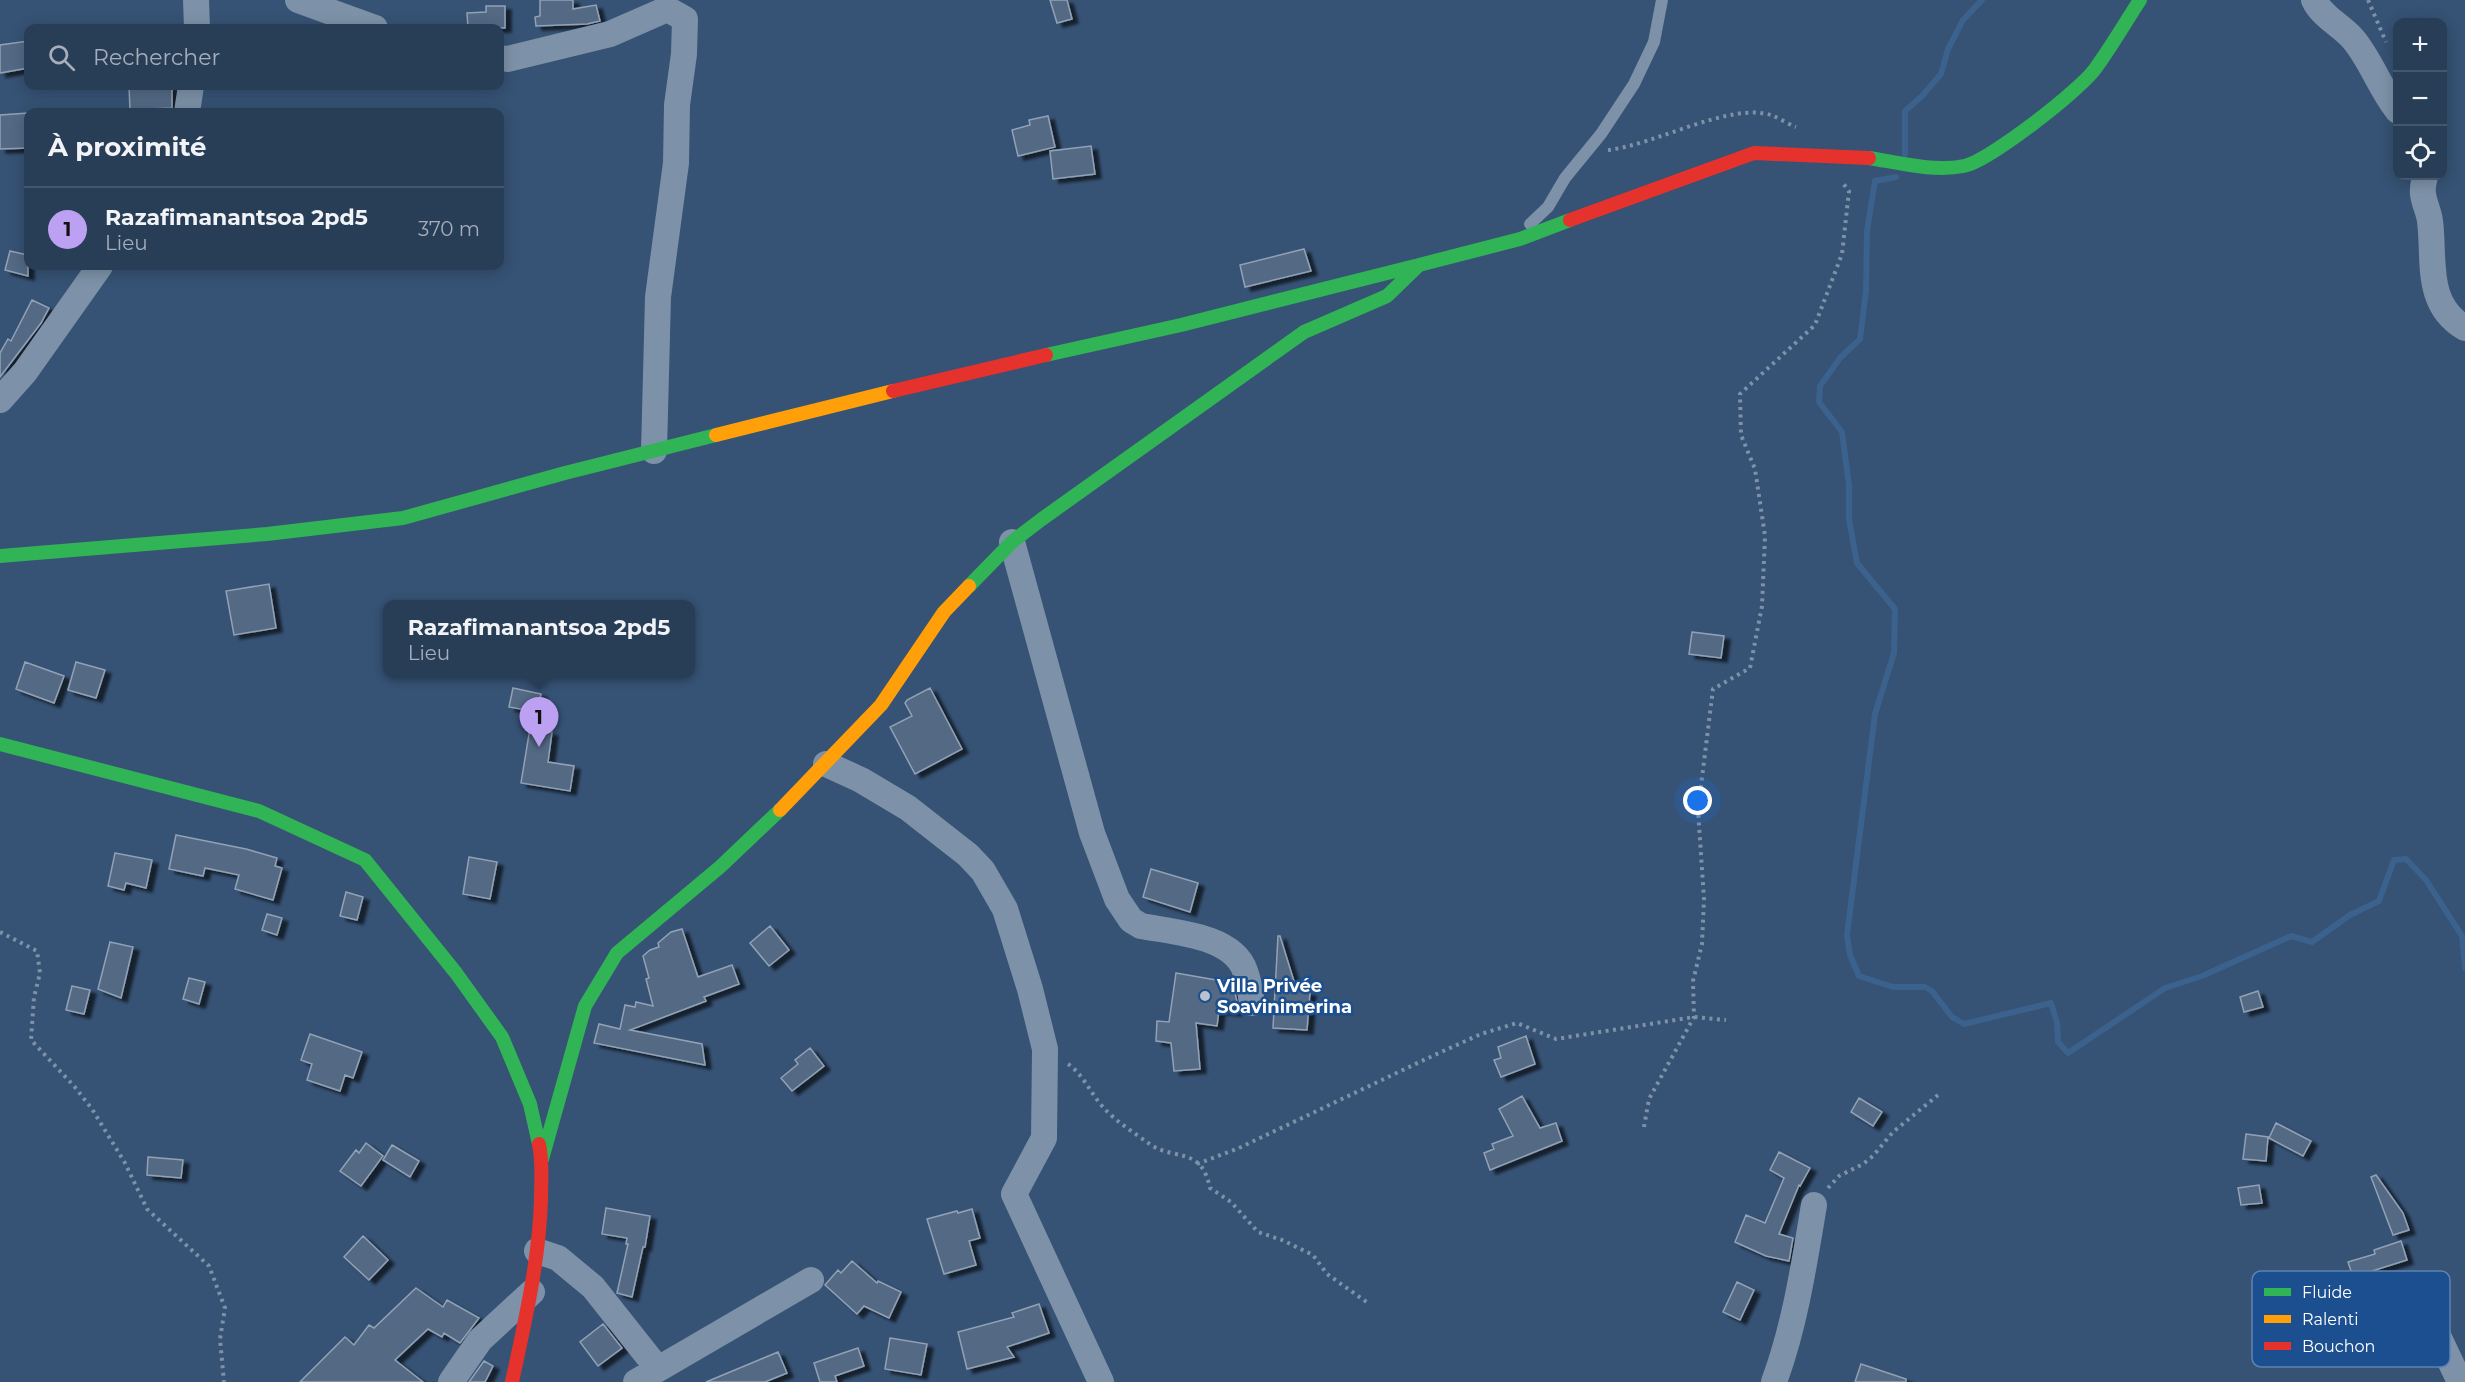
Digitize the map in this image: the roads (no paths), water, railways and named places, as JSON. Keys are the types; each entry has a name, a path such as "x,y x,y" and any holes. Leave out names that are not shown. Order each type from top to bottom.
{"street":[{"path":"196,0 197,24"},
{"path":"298,0 364,24"},
{"path":"0,556 267,534 403,518 654,451 979,370 1182,325 1512,241 1754,153 1859,157 1935,168 1965,166 1989,156 2061,101 2094,71 2140,0"},
{"path":"2314,0 2319,10 2352,38 2364,54 2381,88 2393,105"},
{"path":"504,59 610,34 668,9 686,19 677,105 676,163 658,297 654,451"},
{"path":"188,108 190,90"},
{"path":"2424,180 2422,194 2430,219 2430,259 2434,283 2443,306 2465,328"},
{"path":"512,1382 532,1292 537,1251 542,1159 585,1006 616,953 720,867 772,819 826,764 881,705 944,612 1012,542 1304,332 1387,296 1419,265"},
{"path":"0,400 26,372 97,270"},
{"path":"1012,542 1092,833 1117,899 1131,920 1141,926 1211,940 1231,951 1245,969 1252,1003"},
{"path":"0,744 259,811 365,860 456,973 502,1037 530,1104 542,1159"},
{"path":"826,764 861,780 908,808 968,855 983,871 1005,909 1030,989 1045,1049 1044,1138 1014,1194 1101,1382"},
{"path":"1774,1382 1784,1355 1798,1298 1814,1205"},
{"path":"537,1251 558,1258 593,1287 647,1376 811,1280"},
{"path":"452,1382 480,1340 532,1292"},
{"path":"2450,1361 2460,1382"}],"lane":[{"path":"1512,241 1548,207 1565,178 1634,84 1654,42 1662,0"}],"waterway":[{"path":"1905,154 1905,111 1941,74 1948,49 1963,20 1982,0"},
{"path":"1896,177 1875,181 1867,231 1866,291 1860,339 1840,358 1820,386 1819,402 1842,432 1849,485 1849,519 1857,563 1895,609 1894,653 1875,714 1847,935 1850,955 1859,976 1893,987 1925,987 1932,991 1952,1017 1964,1024 2051,1003 2057,1023 2058,1042 2068,1053 2165,988 2202,976 2291,936 2312,942 2350,915 2379,901 2394,860 2406,859 2426,880 2462,936 2465,968"}],"place":[{"name":"Razafimanantsoa 2pd5","path":"539,747"},
{"name":"Villa Privée Soavinimerina","path":"1205,996"}]}
